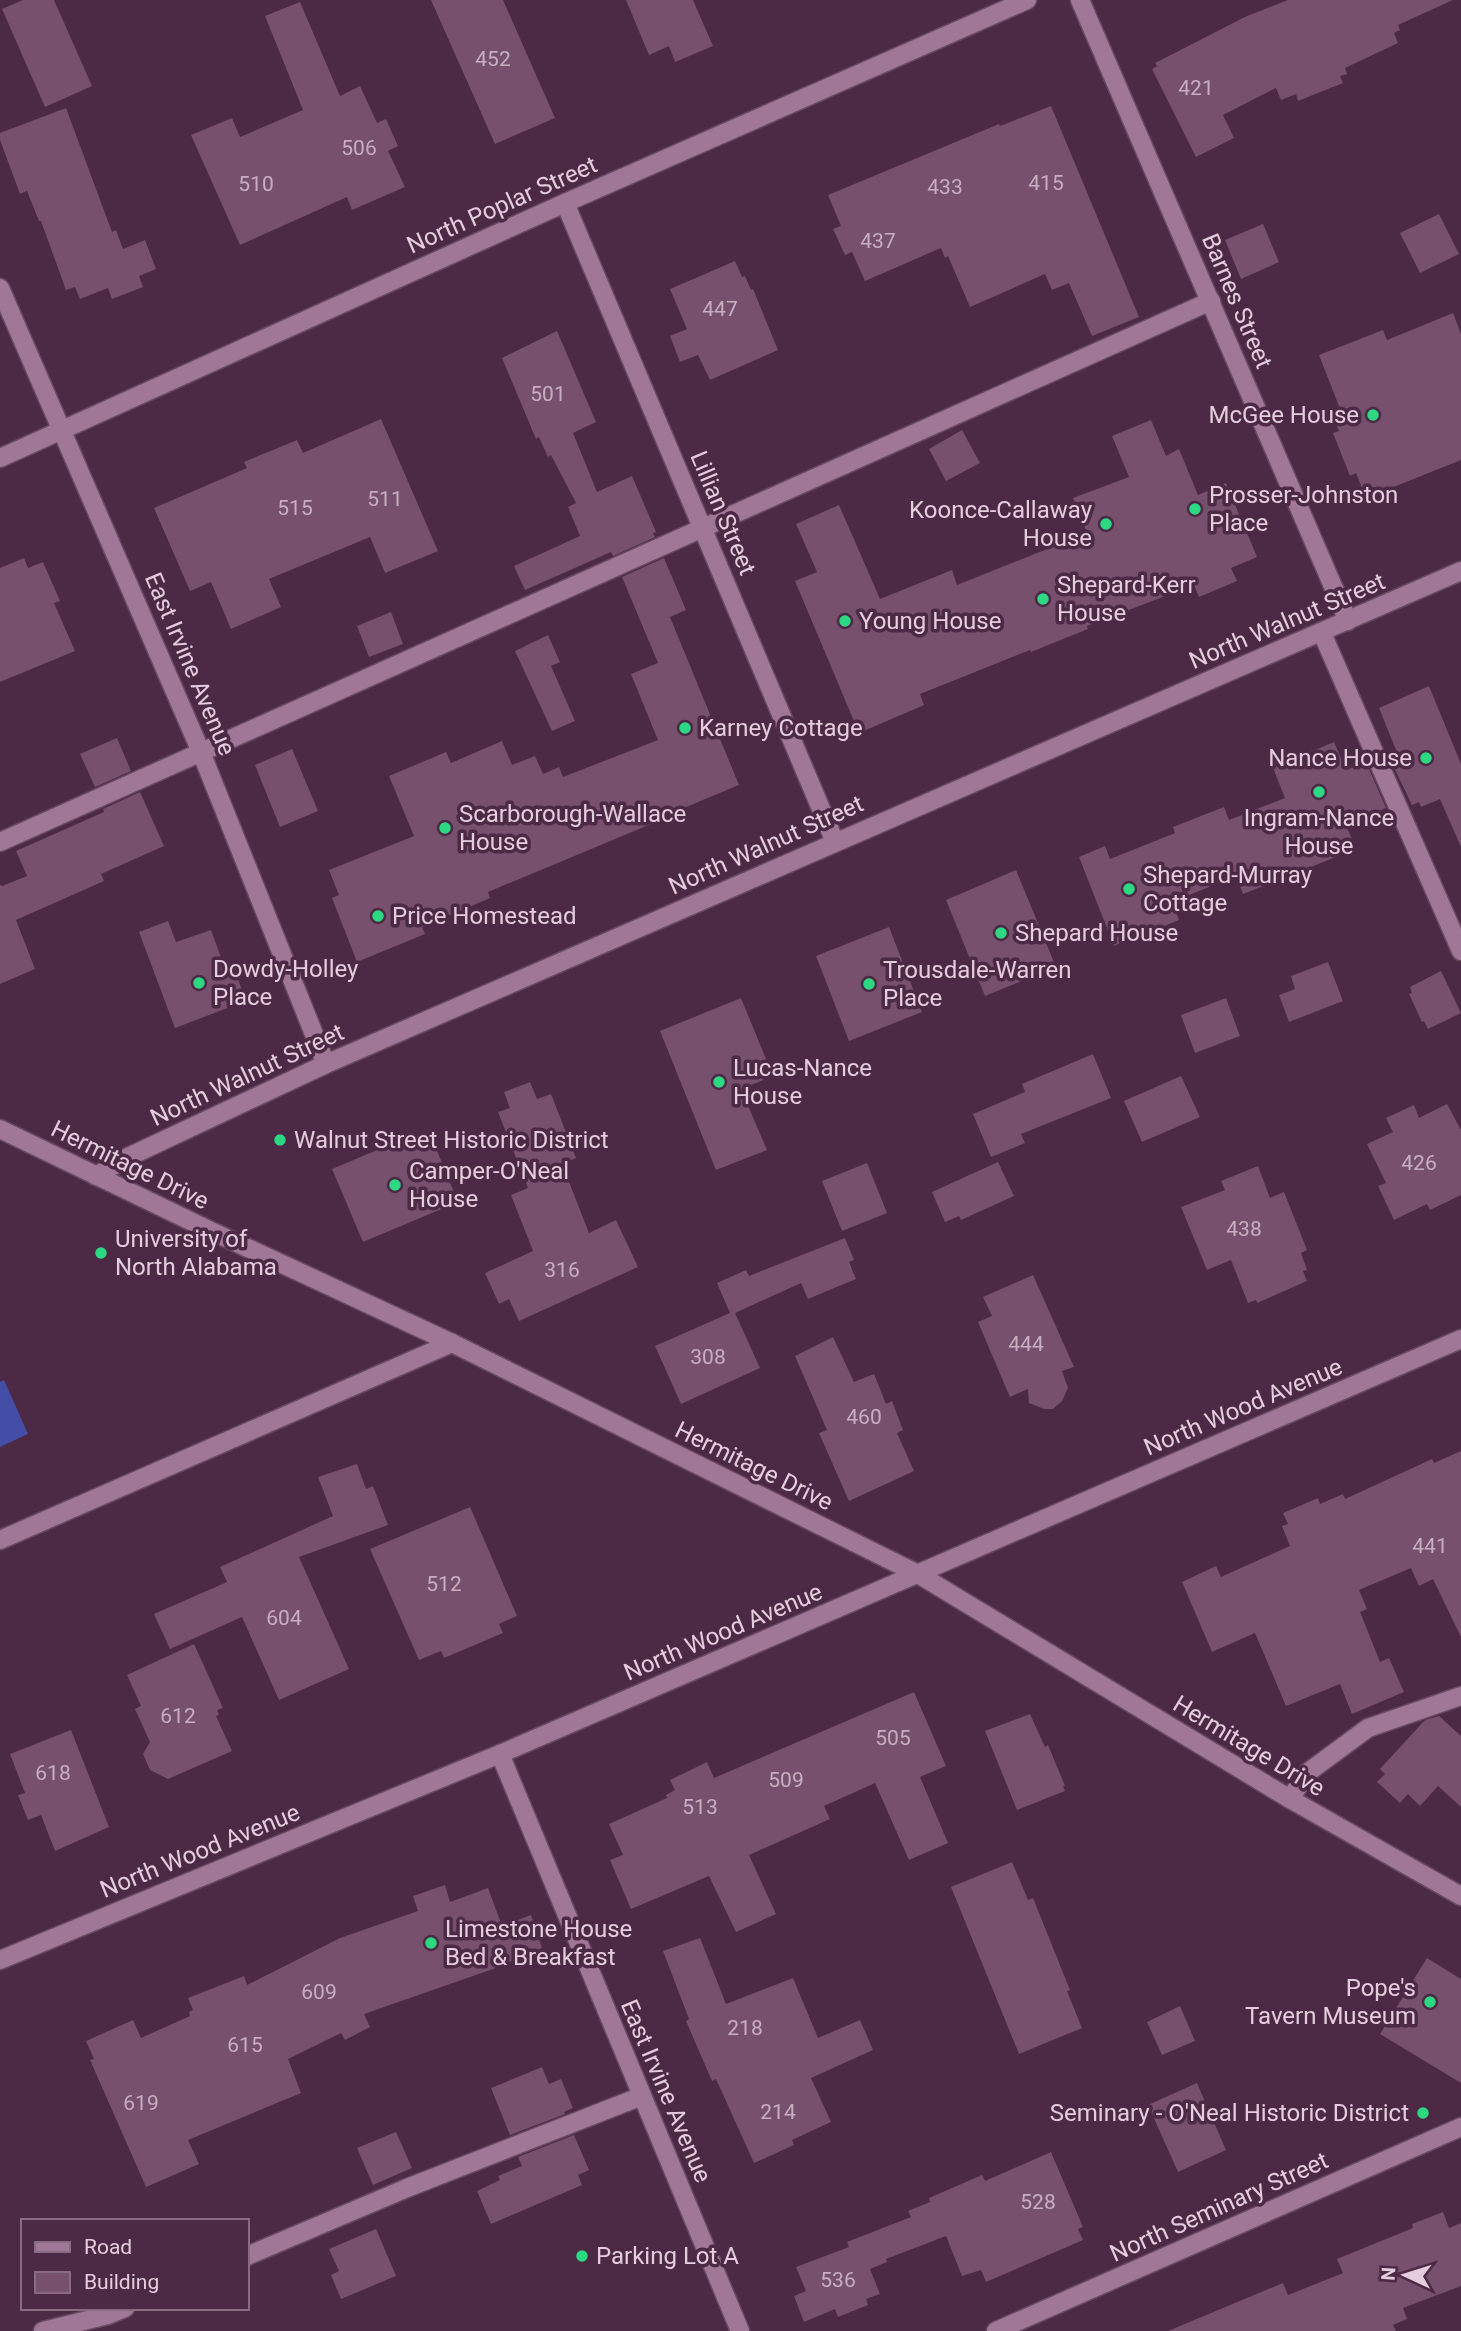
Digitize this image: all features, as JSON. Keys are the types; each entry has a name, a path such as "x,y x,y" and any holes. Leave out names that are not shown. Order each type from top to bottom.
{"street":[{"name":"North Poplar Street","path":"0,458 565,203 1027,0"},
{"name":"Barnes Street","path":"1080,0 1349,621"},
{"name":"Lillian Street","path":"565,203 835,842"},
{"name":"East Irvine Avenue","path":"0,288 201,752 326,1064"},
{"path":"0,842 1211,301"},
{"name":"North Walnut Street","path":"96,1176 126,1158 326,1064 1461,571"},
{"path":"1322,633 1461,951"},
{"name":"Hermitage Drive","path":"0,1129 452,1343 918,1574 1290,1800 1461,1896"},
{"name":"North Wood Avenue","path":"0,1960 500,1754 1461,1339"},
{"path":"0,1541 452,1343"},
{"path":"1290,1800 1307,1773 1368,1728 1461,1696"},
{"name":"East Irvine Avenue","path":"500,1754 740,2331"},
{"path":"248,2256 407,2188 642,2096"},
{"name":"North Seminary Street","path":"996,2331 1461,2127"},
{"path":"43,2331 120,2310"}],"shaded area":[{"path":"4,1380 28,1434 0,1447 0,1382"}],"building":[{"path":"23,0 54,0 92,86 45,107 2,9"},
{"path":"431,0 503,0 555,118 495,144"},
{"path":"626,0 693,0 713,46 675,62 669,46 649,55"},
{"path":"1288,0 1453,0 1398,25 1400,30 1394,33 1398,43 1345,68 1347,74 1340,76 1343,83 1298,101 1296,94 1281,100 1276,88 1223,115 1234,138 1196,157 1152,69 1157,66 1155,63 1247,16"},
{"path":"300,2 340,96 360,86 377,123 386,119 398,146 388,151 405,187 352,210 347,197 240,245 191,135 232,118 240,137 303,110 265,16"},
{"path":"1051,106 1139,317 1092,336 1069,283 1052,290 1045,274 970,307 948,256 945,258 941,248 865,281 852,252 845,255 833,229 841,226 828,195 999,124 1000,126"},
{"path":"66,108 112,232 116,230 123,249 145,240 156,269 139,276 143,287 112,299 108,288 80,299 75,287 66,290 41,221 27,191 20,194 0,140 0,133"},
{"path":"1439,214 1459,254 1420,273 1400,233"},
{"path":"1263,224 1279,262 1241,279 1225,240"},
{"path":"735,261 742,277 745,276 751,290 753,289 778,350 710,380 698,355 680,362 670,336 687,329 670,289"},
{"path":"1453,313 1461,334 1461,460 1366,498 1356,473 1350,476 1333,433 1339,431 1335,422 1344,419 1319,355 1383,330 1387,340"},
{"path":"557,331 596,422 573,433 597,492 632,476 656,532 653,533 655,537 613,556 611,552 525,590 514,566 580,536 568,507 576,503 551,455 548,457 539,437 536,439 502,358"},
{"path":"381,419 438,551 385,573 370,537 269,579 281,607 231,629 211,582 190,591 154,508 247,468 244,462 297,440 303,453"},
{"path":"1151,420 1166,456 1179,449 1198,495 1226,483 1257,557 1231,568 1237,581 1199,597 1194,585 1087,626 1088,629 920,694 924,705 859,733 795,581 817,572 796,524 839,505 880,599 952,570 957,585 1087,533 1073,498 1129,477 1112,436"},
{"path":"962,430 980,463 946,481 929,449"},
{"path":"24,558 28,568 43,562 60,601 54,603 75,651 0,682 0,568"},
{"path":"664,558 686,610 670,617 739,785 488,892 490,898 422,927 425,934 357,962 332,898 339,895 329,870 414,836 389,776 446,752 451,763 502,741 512,765 535,756 543,774 559,767 563,777 658,740 631,674 658,663 622,577"},
{"path":"391,612 403,644 369,657 357,626"},
{"path":"548,635 560,662 551,666 575,721 552,731 515,651"},
{"name":"Nance House","path":"1429,686 1461,764 1461,847 1440,799 1421,807 1419,802 1412,805 1387,753 1396,750 1379,708"},
{"path":"117,738 131,771 95,787 80,754"},
{"path":"1334,742 1346,770 1366,762 1386,808 1346,825 1356,849 1243,894 1236,876 1172,902 1179,920 1114,946 1079,857 1105,846 1110,859 1175,833 1173,827 1224,807 1229,820 1285,798 1273,768"},
{"path":"292,749 318,811 280,827 255,765"},
{"path":"140,792 164,846 101,874 104,881 16,920 35,969 0,984 0,885 27,876 16,851 104,812 103,809"},
{"name":"Shepard House","path":"1016,870 1056,967 985,996 946,900"},
{"name":"Dowdy-Holley Place","path":"168,921 176,942 211,930 226,971 234,968 244,996 236,998 238,1004 175,1028 139,932"},
{"name":"Trousdale-Warren Place","path":"889,927 922,1012 849,1041 816,956"},
{"path":"1328,962 1343,1001 1289,1022 1279,995 1295,989 1291,976"},
{"path":"1441,971 1461,1013 1428,1029 1409,994 1412,993 1410,987"},
{"name":"Lucas-Nance House","path":"741,998 773,1076 741,1089 767,1150 716,1170 660,1031"},
{"path":"1226,998 1240,1036 1195,1053 1181,1015"},
{"path":"1093,1054 1111,1098 1021,1134 1025,1143 991,1157 973,1114 1025,1092 1022,1084"},
{"path":"1181,1076 1200,1117 1142,1142 1124,1101"},
{"path":"530,1082 537,1099 551,1094 576,1158 562,1164 589,1233 616,1220 638,1267 519,1321 509,1299 499,1304 485,1273 533,1251 511,1195 528,1188 498,1112 510,1108 504,1092"},
{"path":"1447,1104 1461,1130 1461,1195 1430,1210 1427,1204 1394,1220 1378,1186 1386,1183 1367,1144 1393,1132 1386,1118 1414,1105 1419,1118"},
{"name":"Camper-O'Neal House","path":"413,1135 418,1148 433,1141 458,1202 363,1242 332,1169"},
{"path":"998,1162 1014,1196 961,1220 959,1216 945,1222 932,1192"},
{"path":"867,1163 887,1213 842,1231 822,1181"},
{"path":"1258,1166 1270,1198 1284,1192 1307,1250 1301,1253 1307,1270 1303,1271 1307,1281 1257,1303 1256,1300 1248,1303 1231,1260 1207,1270 1181,1207 1225,1190 1221,1181"},
{"path":"845,1238 854,1260 849,1262 856,1279 808,1299 801,1283 735,1313 760,1368 681,1404 655,1346 730,1313 717,1283 746,1270 749,1276"},
{"path":"1033,1275 1074,1367 1062,1371 1068,1388 1062,1401 1053,1409 1044,1409 1029,1403 1028,1389 1010,1397 978,1322 992,1316 983,1297"},
{"path":"833,1337 854,1382 874,1374 886,1404 892,1401 903,1430 897,1433 914,1471 849,1501 819,1433 827,1430 795,1356"},
{"path":"1461,1451 1461,1637 1433,1579 1419,1586 1411,1568 1359,1590 1367,1609 1360,1612 1380,1662 1389,1658 1404,1692 1352,1714 1340,1684 1286,1706 1255,1633 1212,1652 1182,1582 1216,1566 1221,1577 1290,1546 1282,1526 1288,1524 1283,1513 1318,1498 1320,1504 1343,1494 1345,1499 1432,1459 1434,1463"},
{"path":"357,1464 366,1489 373,1486 388,1525 299,1557 349,1669 279,1700 242,1617 170,1649 154,1614 227,1582 220,1567 333,1516 318,1477"},
{"path":"470,1507 517,1616 499,1624 503,1633 444,1658 441,1651 419,1660 370,1549"},
{"path":"194,1644 223,1708 217,1710 219,1715 216,1716 232,1751 168,1779 150,1770 143,1754 150,1742 135,1709 141,1706 127,1675"},
{"path":"914,1692 946,1766 920,1777 948,1843 909,1860 875,1783 824,1806 830,1819 749,1855 776,1914 736,1932 709,1876 631,1909 610,1860 623,1855 609,1824 667,1798 666,1795 675,1790 670,1780 707,1762 714,1778"},
{"path":"1030,1714 1045,1747 1048,1745 1065,1791 1017,1810 985,1731"},
{"path":"1439,1716 1461,1736 1461,1807 1438,1786 1420,1806 1408,1794 1400,1803 1377,1782 1385,1774 1380,1769 1425,1720"},
{"path":"71,1730 109,1827 55,1851 41,1815 28,1820 18,1795 25,1793 10,1754"},
{"path":"1012,1862 1028,1900 1033,1898 1070,1990 1067,1991 1082,2028 1019,2054 951,1887"},
{"path":"445,1885 450,1902 488,1888 502,1926 531,1915 542,1948 493,1969 364,2014 370,2027 345,2040 341,2033 288,2059 301,2093 188,2140 199,2164 146,2187 90,2060 94,2059 86,2041 133,2020 141,2038 190,2016 189,2012 193,2010 188,1998 244,1976 247,1985 340,1938 418,1911 413,1896"},
{"path":"700,1938 726,2004 793,1978 818,2038 860,2020 873,2050 811,2078 831,2122 792,2140 794,2145 754,2163 716,2079 712,2081 686,2021 689,2019 663,1951"},
{"name":"Pope's Tavern Museum","path":"1427,1958 1461,1979 1461,2083 1380,2034"},
{"path":"1180,2006 1195,2041 1162,2055 1147,2022"},
{"path":"542,2067 549,2084 561,2079 573,2108 564,2112 565,2114 510,2135 491,2088"},
{"path":"1197,2083 1226,2150 1178,2172 1148,2105"},
{"path":"396,2132 412,2168 373,2185 357,2148"},
{"path":"574,2135 589,2170 578,2175 582,2185 491,2224 477,2191 500,2180 498,2176 522,2166 518,2157"},
{"path":"1051,2152 1083,2227 1078,2229 1083,2240 986,2282 981,2270 962,2276 946,2236 886,2259 887,2262 870,2269 880,2294 866,2299 868,2305 838,2317 835,2309 804,2322 794,2296 806,2291 796,2267 849,2247 847,2242 911,2217 908,2211 930,2202 929,2198 982,2175 985,2181"},
{"path":"1443,2212 1449,2228 1461,2223 1461,2286 1403,2308 1407,2319 1393,2325 1396,2331 1168,2331 1283,2283 1288,2295 1343,2273 1337,2259 1413,2228 1412,2224"},
{"path":"376,2229 396,2276 341,2299 331,2275 339,2271 329,2249"}],"place":[{"name":"McGee House","path":"1373,415"},
{"name":"Prosser-Johnston Place","path":"1195,509"},
{"name":"Koonce-Callaway House","path":"1106,524"},
{"name":"Shepard-Kerr House","path":"1043,599"},
{"name":"Young House","path":"845,621"},
{"name":"Karney Cottage","path":"685,728"},
{"name":"Nance House","path":"1426,758"},
{"name":"Ingram-Nance House","path":"1319,792"},
{"name":"Scarborough-Wallace House","path":"445,828"},
{"name":"Shepard-Murray Cottage","path":"1129,889"},
{"name":"Price Homestead","path":"378,916"},
{"name":"Shepard House","path":"1001,933"},
{"name":"Dowdy-Holley Place","path":"199,983"},
{"name":"Trousdale-Warren Place","path":"869,984"},
{"name":"Lucas-Nance House","path":"719,1082"},
{"name":"Walnut Street Historic District","path":"280,1140"},
{"name":"Camper-O'Neal House","path":"395,1185"},
{"name":"University of North Alabama","path":"101,1253"},
{"name":"Limestone House Bed & Breakfast","path":"431,1943"},
{"name":"Pope's Tavern Museum","path":"1430,2002"},
{"name":"Seminary - O'Neal Historic District","path":"1423,2113"},
{"name":"Parking Lot A","path":"582,2256"}]}
